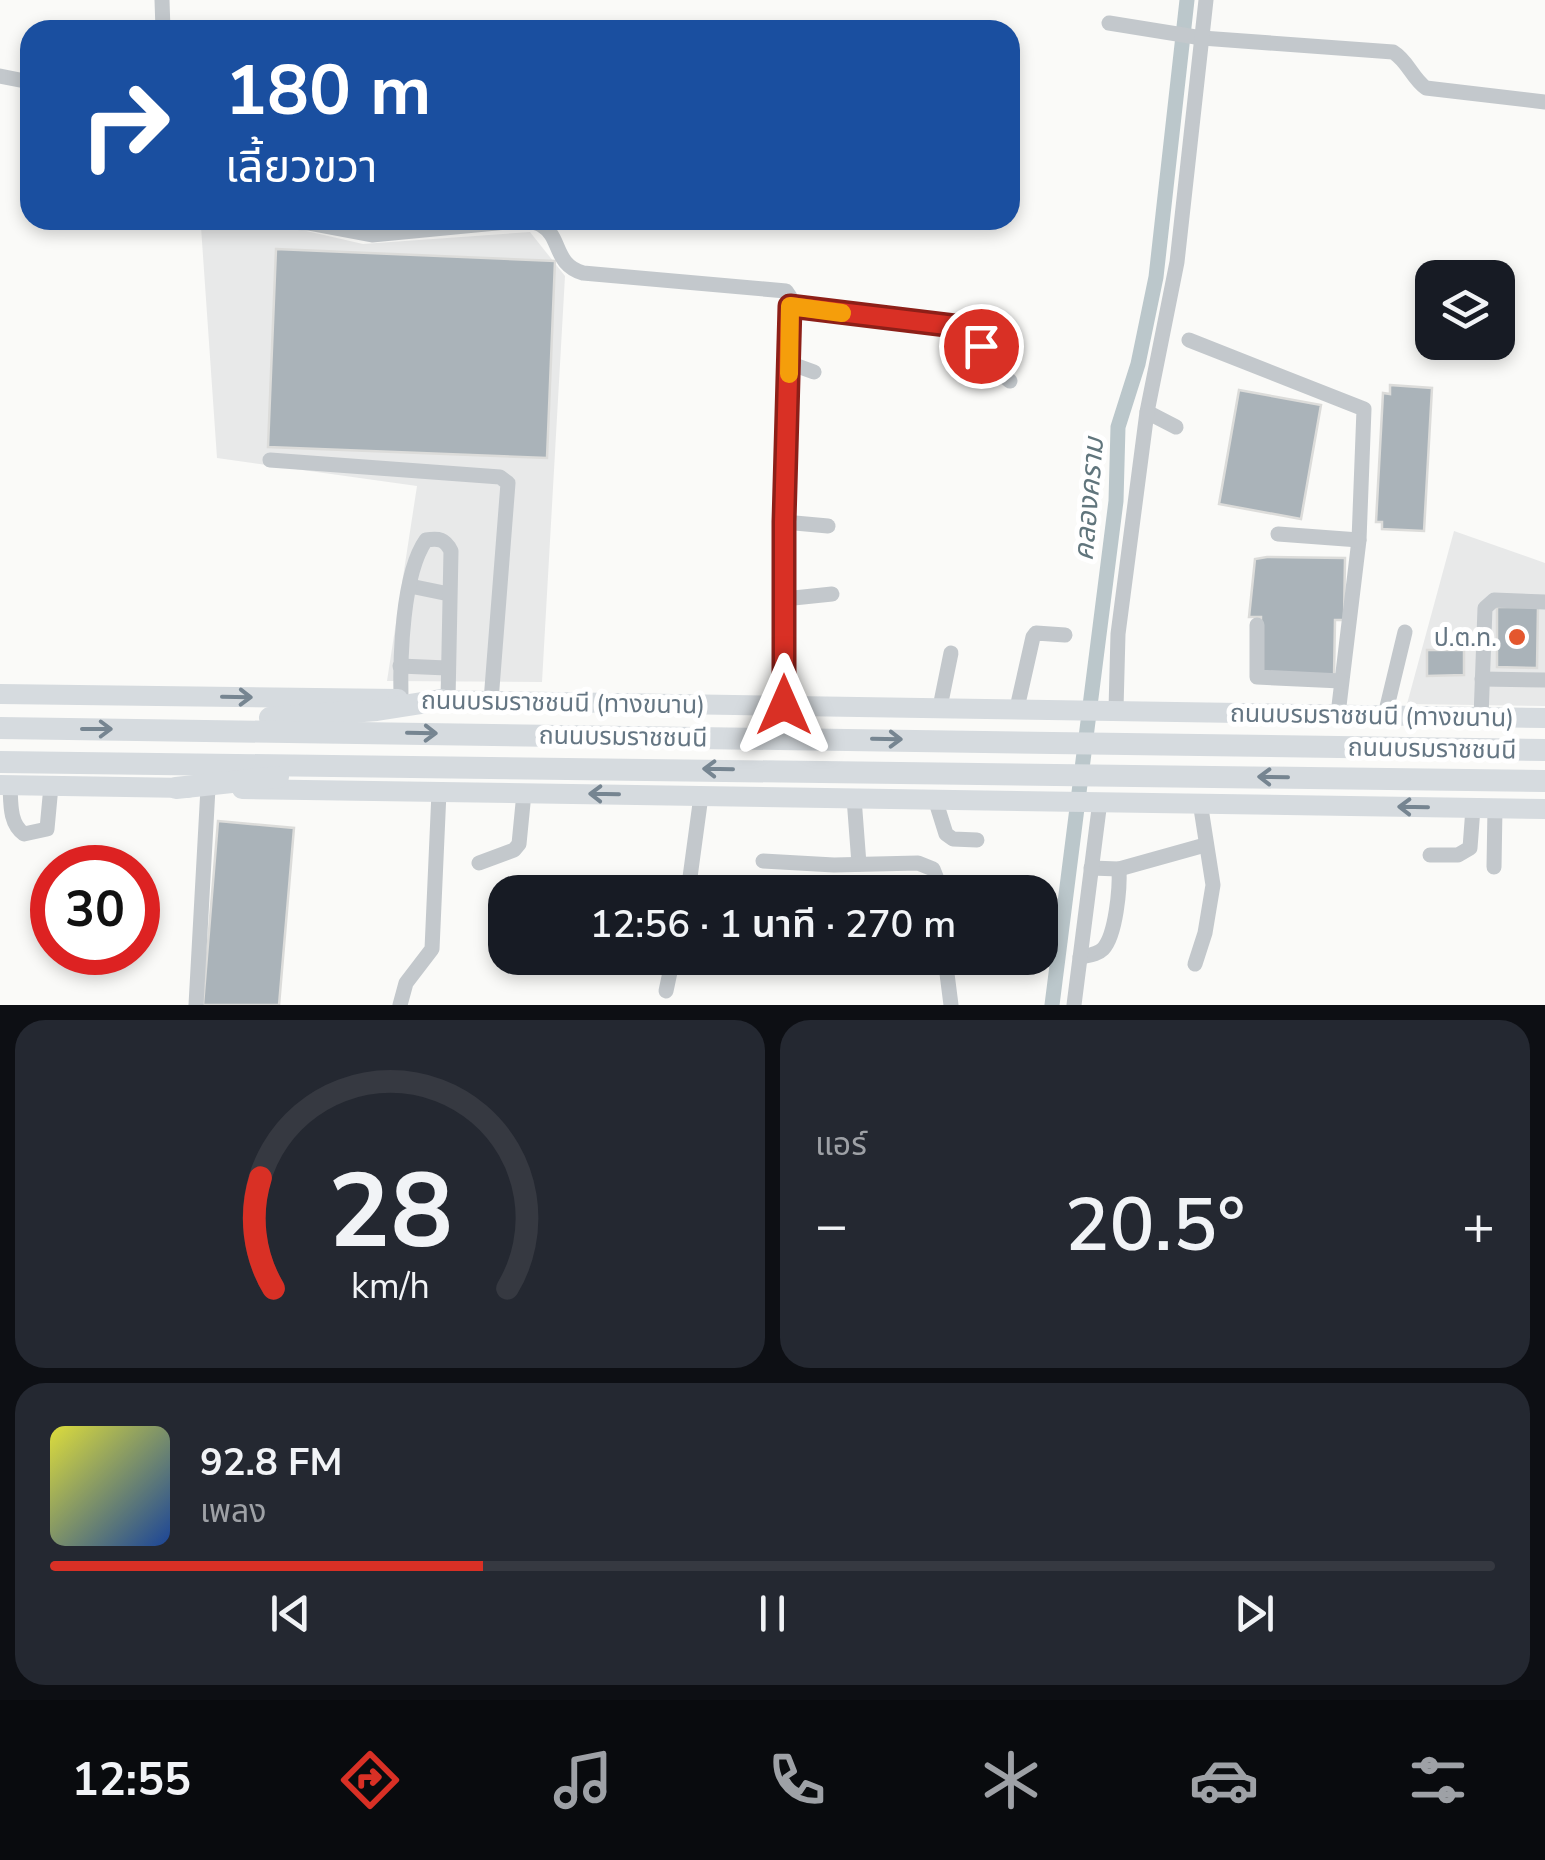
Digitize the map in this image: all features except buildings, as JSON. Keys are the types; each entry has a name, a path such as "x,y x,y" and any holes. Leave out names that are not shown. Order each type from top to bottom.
{"highway":[{"path":"202,730 256,719 376,710 445,700"},
{"name":"ถนนบรมราชชนนี","path":"0,728 1545,750"},
{"name":"ถนนบรมราชชนนี","path":"0,762 1545,781"},
{"path":"176,788 406,766"}],"main road":[{"name":"ถนนบรมราชชนนี (ทางขนาน)","path":"0,694 1545,718"},
{"path":"5,785 1545,809"}],"street":[{"path":"1114,709 1118,634 1147,412 1177,262 1188,36 1206,0"},
{"path":"1109,23 1188,36 1393,52 1403,58 1426,88 1545,102"},
{"path":"547,230 572,270 780,288 790,296 784,705"},
{"path":"790,306 963,327 977,336 986,362 1010,381"},
{"path":"1189,340 1364,409 1360,540 1338,714"},
{"path":"789,363 814,372"},
{"path":"1147,412 1176,428"},
{"path":"270,460 500,477 508,483 490,701"},
{"path":"784,522 828,526"},
{"path":"1278,534 1360,540"},
{"path":"401,699 400,666 418,550 426,540 438,538 451,551 445,700"},
{"path":"410,586 449,594"},
{"path":"784,599 832,594"},
{"path":"1482,717 1484,614 1489,602 1545,602"},
{"path":"1257,625 1257,677 1342,681"},
{"path":"1017,708 1033,637 1046,632 1066,634"},
{"path":"1384,715 1405,632"},
{"path":"940,707 951,653"},
{"path":"400,666 447,668"},
{"path":"1482,679 1545,680"},
{"path":"5,785 12,818 24,834 47,829 51,786"},
{"path":"196,1005 208,788"},
{"path":"400,1005 406,983 432,949 439,792"},
{"path":"479,863 520,844 524,793"},
{"path":"690,875 700,796"},
{"path":"854,798 859,864"},
{"path":"935,799 946,834 977,840"},
{"path":"1074,1005 1097,800"},
{"path":"1195,964 1213,886 1200,802"},
{"path":"1430,855 1458,855 1470,848 1474,808"},
{"path":"1494,867 1495,808"},
{"path":"1091,868 1119,870 1204,845"},
{"path":"763,861 926,865 937,875"},
{"path":"1080,956 1097,954 1105,947 1118,899 1119,870"},
{"path":"666,991 669,975"},
{"path":"948,975 952,1005"}],"shaded area":[{"path":"201,230 302,230 363,244 530,232 565,276 542,682 387,681 417,486 217,458"},
{"path":"1454,531 1545,563 1545,706 1407,704"}],"waterway":[{"name":"คลองคราม","path":"1052,1005 1116,501 1118,427 1138,364 1156,277 1187,0"}],"slow traffic":[{"path":"789,374 790,306 842,313"}],"place":[{"name":"ป.ต.ท.","path":"1517,637"}],"route":[{"path":"784,705 790,306 963,327 977,336 981,346"}]}
